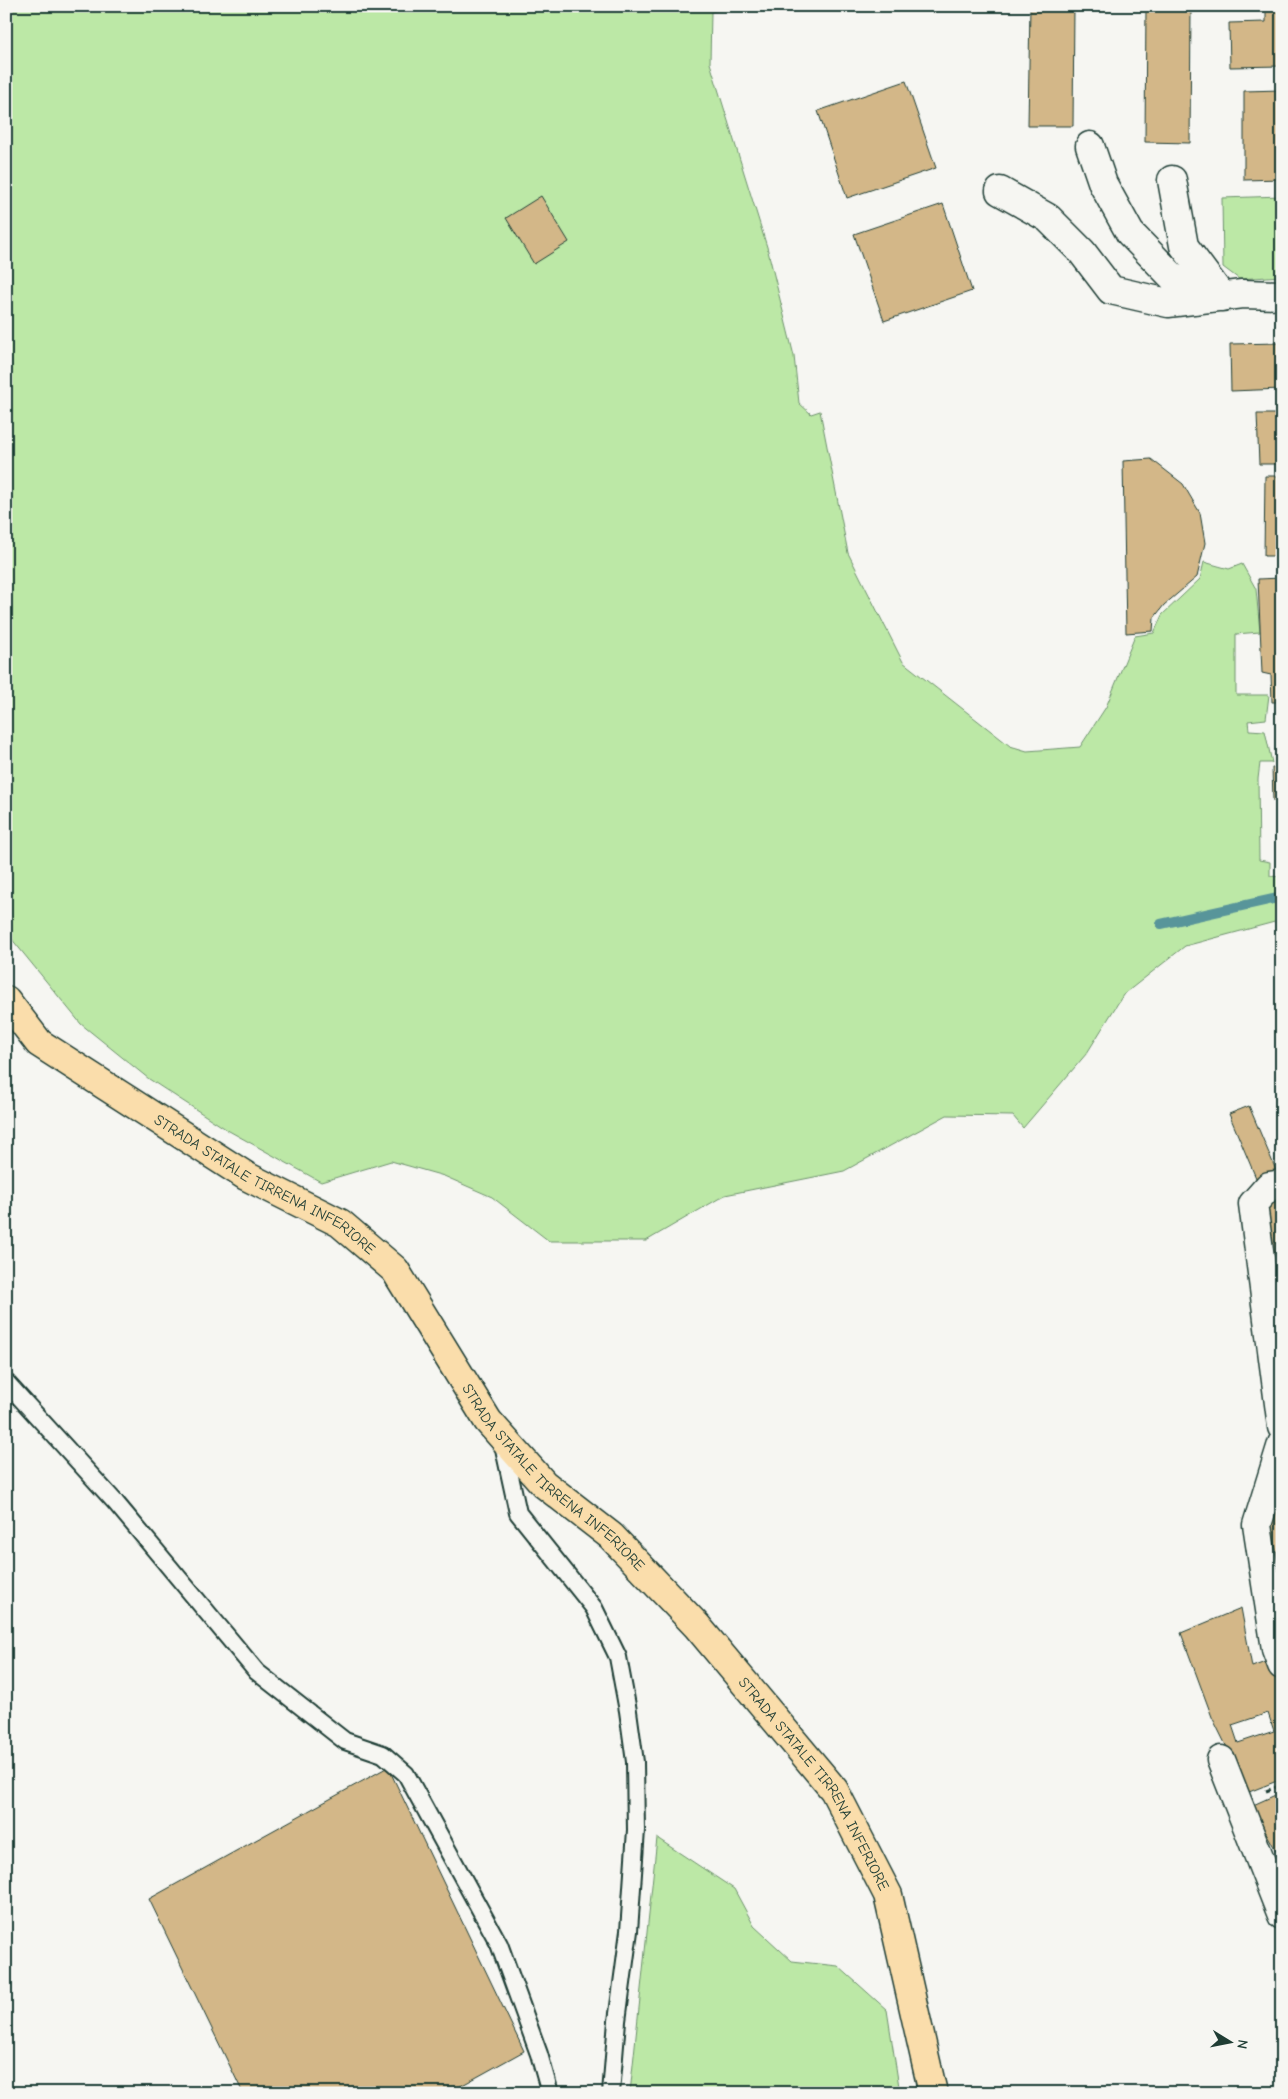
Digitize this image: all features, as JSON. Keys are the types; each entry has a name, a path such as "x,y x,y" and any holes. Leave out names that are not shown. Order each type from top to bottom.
{"main road":[{"name":"STRADA STATALE TIRRENA INFERIORE","path":"6,1000 39,1043 246,1176 340,1223 395,1270 488,1421 544,1484 611,1536 697,1626 834,1790 888,1896 933,2093"}],"street":[{"path":"1090,146 1103,184 1130,233 1195,300"},
{"path":"1172,180 1184,246 1222,297"},
{"path":"1000,191 1048,218 1082,252 1111,290 1168,303 1242,294 1282,294"},
{"path":"1282,1184 1269,1186 1253,1204 1282,1427"},
{"path":"1282,1444 1257,1525 1276,1650 1282,1665"},
{"path":"1221,1760 1282,1915"}],"lane":[{"path":"6,1382 116,1503 257,1672 345,1741 383,1754 406,1774 499,1944 539,2054 550,2093"},
{"path":"502,1436 518,1513 594,1608 618,1657 628,1711 635,1762 636,1830 629,1931 617,2021 611,2093"}],"green space":[{"path":"6,6 720,6 721,10 711,12 710,63 767,247 794,356 799,403 811,414 820,411 848,553 903,662 1010,746 1027,751 1080,747 1106,707 1135,636 1154,633 1162,615 1200,579 1204,562 1229,569 1242,564 1256,589 1260,632 1236,634 1236,695 1269,695 1266,719 1248,721 1249,730 1265,731 1272,763 1260,763 1258,779 1259,860 1270,862 1270,876 1282,877 1282,920 1185,946 1123,995 1087,1053 1023,1128 1013,1116 947,1115 844,1171 725,1195 646,1241 549,1241 492,1197 444,1176 391,1161 321,1182 229,1131 149,1079 81,1024 6,932"},
{"path":"1282,196 1282,276 1239,279 1223,267 1222,198"},
{"path":"657,1838 734,1889 754,1926 792,1961 838,1966 887,2010 900,2093 630,2093"}],"building":[{"path":"1030,6 1074,6 1073,126 1028,126"},
{"path":"1146,6 1191,6 1190,143 1145,142"},
{"path":"1266,6 1282,6 1282,66 1230,67 1229,23 1266,22"},
{"path":"906,81 936,168 847,198 818,111"},
{"path":"1282,90 1282,179 1244,180 1244,91"},
{"path":"541,196 569,242 534,264 506,218"},
{"path":"943,204 972,291 884,321 854,234"},
{"path":"1282,343 1282,389 1231,391 1230,344"},
{"path":"1257,414 1282,414 1282,464 1259,464"},
{"path":"1151,459 1183,484 1200,513 1205,543 1197,577 1164,605 1154,618 1153,631 1126,633 1123,461"},
{"path":"1265,476 1282,476 1282,556 1264,556"},
{"path":"1282,578 1282,702 1272,702 1271,675 1262,673 1258,579"},
{"path":"1272,768 1282,768 1282,801 1273,801"},
{"path":"1249,1106 1276,1170 1256,1178 1229,1114"},
{"path":"1282,1191 1282,1312 1260,1208"},
{"path":"1278,1495 1282,1496 1282,1592 1277,1593 1269,1532"},
{"path":"1241,1608 1252,1667 1276,1658 1282,1674 1282,1779 1249,1792 1212,1717 1181,1633","holes":["1268,1713 1274,1731 1238,1743 1232,1725"]},
{"path":"388,1767 524,2051 448,2093 243,2093 149,1899"},
{"path":"1282,1792 1282,1861 1251,1806"}],"waterway":[{"path":"1161,924 1282,897"}]}
